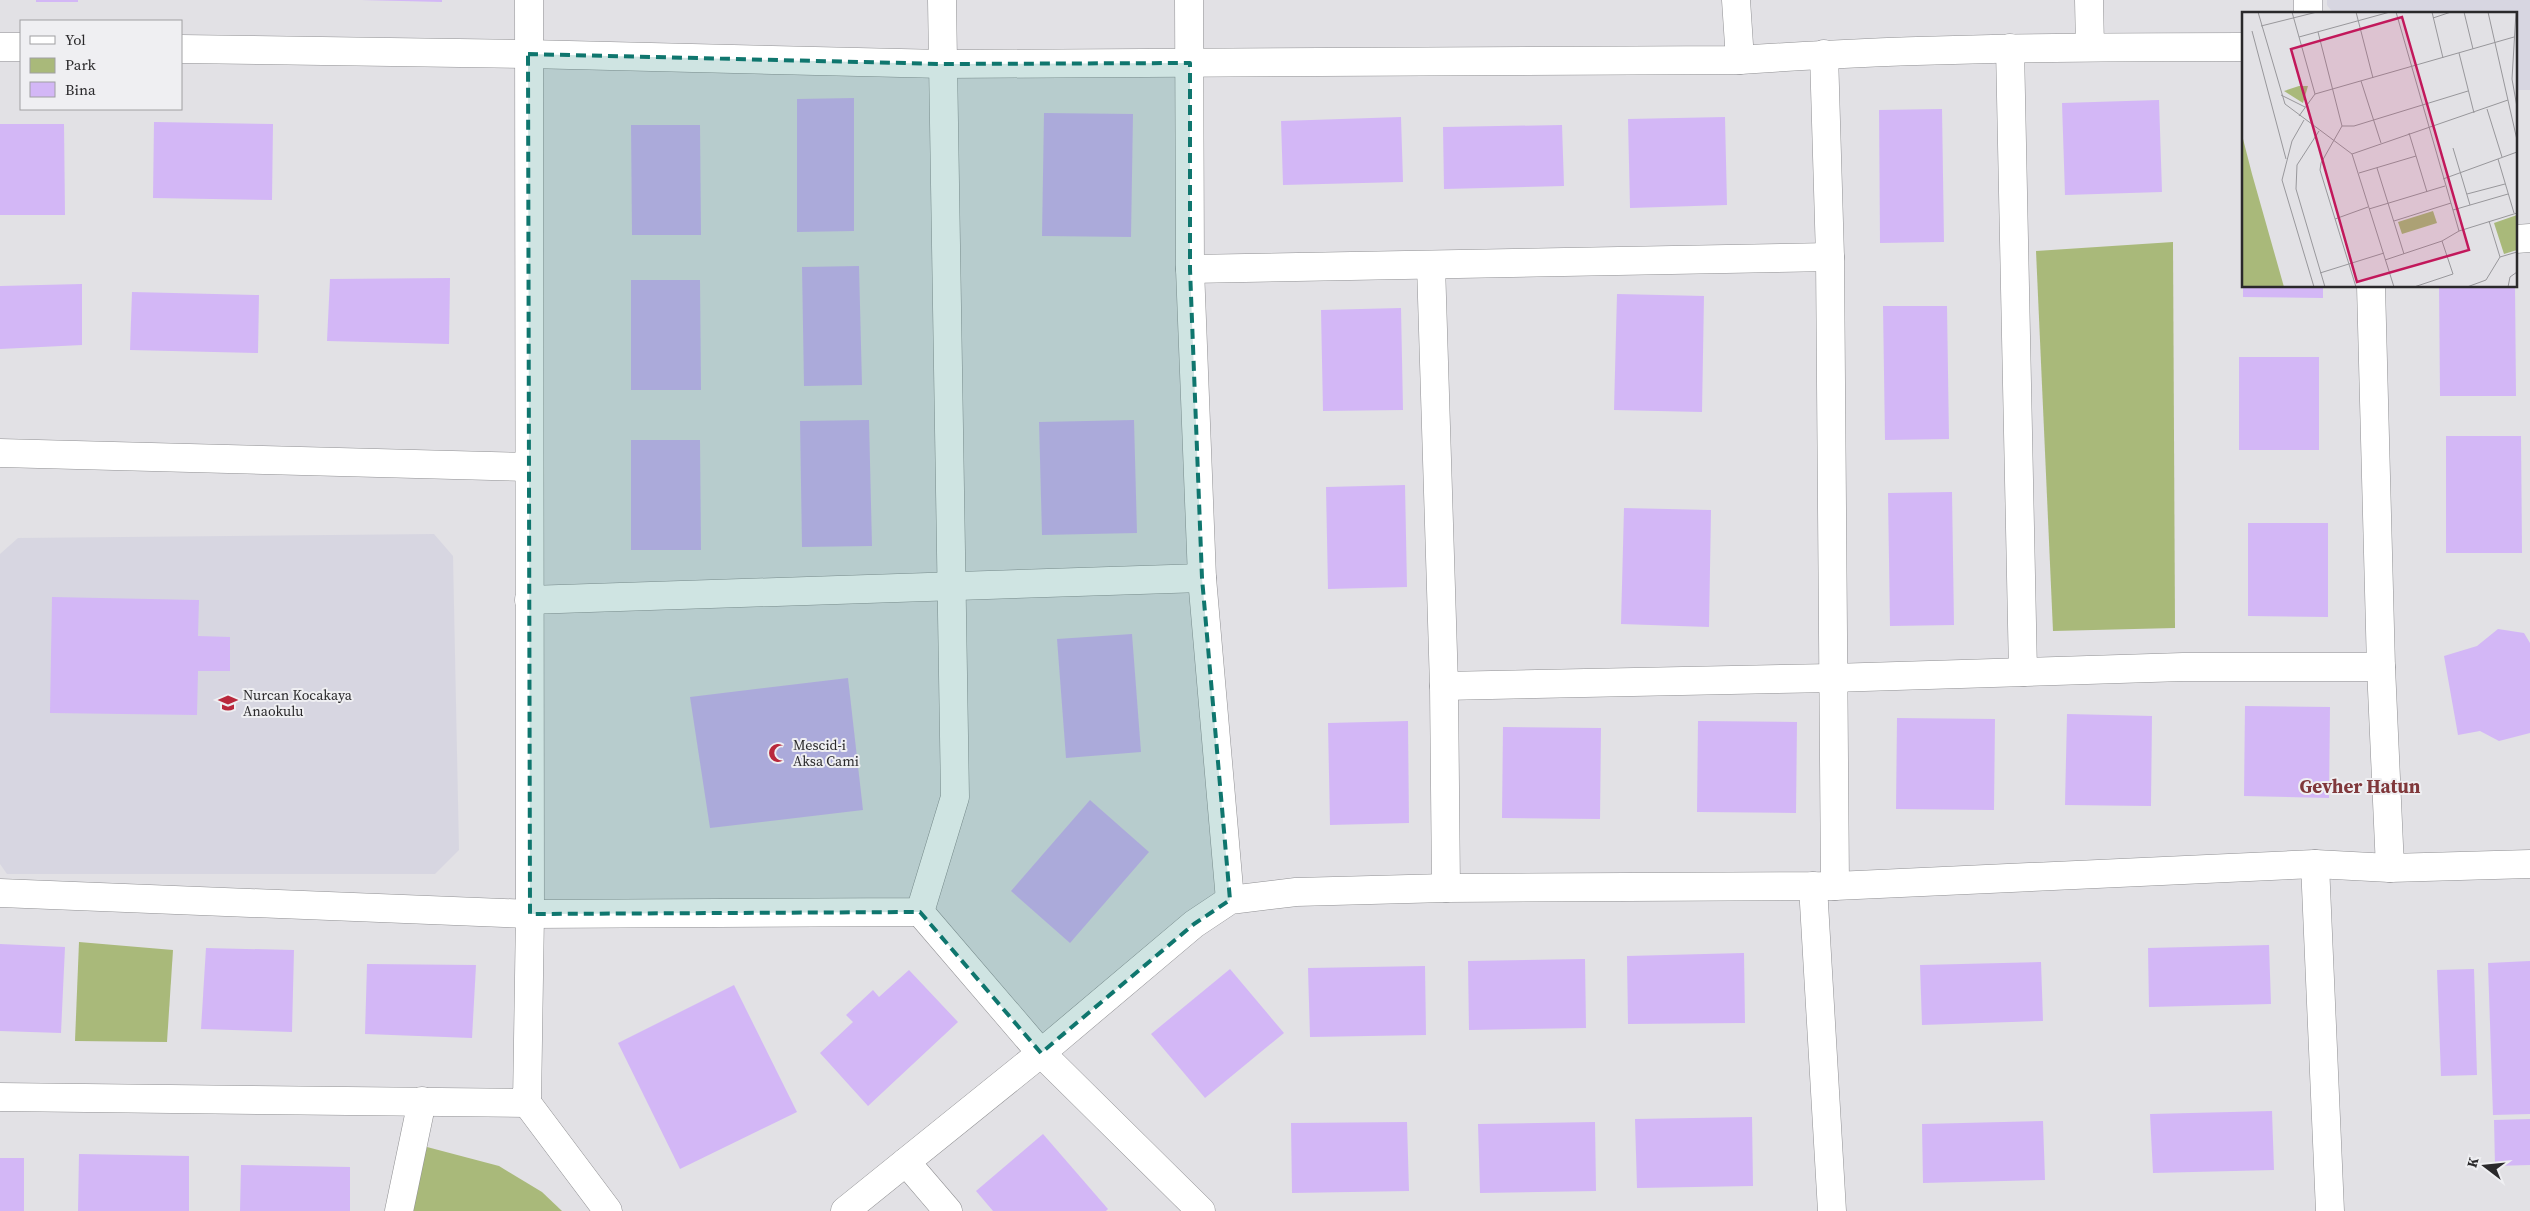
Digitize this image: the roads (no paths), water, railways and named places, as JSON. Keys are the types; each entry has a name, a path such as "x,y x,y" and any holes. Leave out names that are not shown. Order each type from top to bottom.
{"street":[{"path":"529,0 530,914 528,1103 608,1211"},
{"path":"920,912 955,797 942,0"},
{"path":"1189,0 1190,269 1202,578 1230,900"},
{"path":"1736,0 1740,60"},
{"path":"2089,0 2090,47"},
{"path":"0,47 20,47"},
{"path":"182,49 528,54 943,64 1740,60 1824,54 2010,48 2242,47"},
{"path":"2010,48 2022,672"},
{"path":"1824,54 1830,257 1832,678 1824,886 1832,1211"},
{"path":"1190,269 1830,257"},
{"path":"1431,265 1444,686 1446,888"},
{"path":"2371,288 2381,668 2390,868"},
{"path":"0,453 529,467"},
{"path":"529,600 1202,578"},
{"path":"1444,686 1832,678 2182,667 2381,668"},
{"path":"2315,864 2330,1211"},
{"path":"845,1211 1041,1054 1194,924 1230,900 1296,892 1446,888 1824,886 2315,864 2390,868 2530,864"},
{"path":"0,893 530,914 920,912 1041,1054 1201,1211"},
{"path":"0,1097 528,1103"},
{"path":"399,1211 422,1101"},
{"path":"906,1162 948,1211"}],"place":[{"name":"Nurcan Kocakaya Anaokulu","path":"228,703"},
{"name":"Mescid-i Aksa Cami","path":"778,753"}],"district":[{"name":"Gevher Hatun","path":"2360,786"}]}
